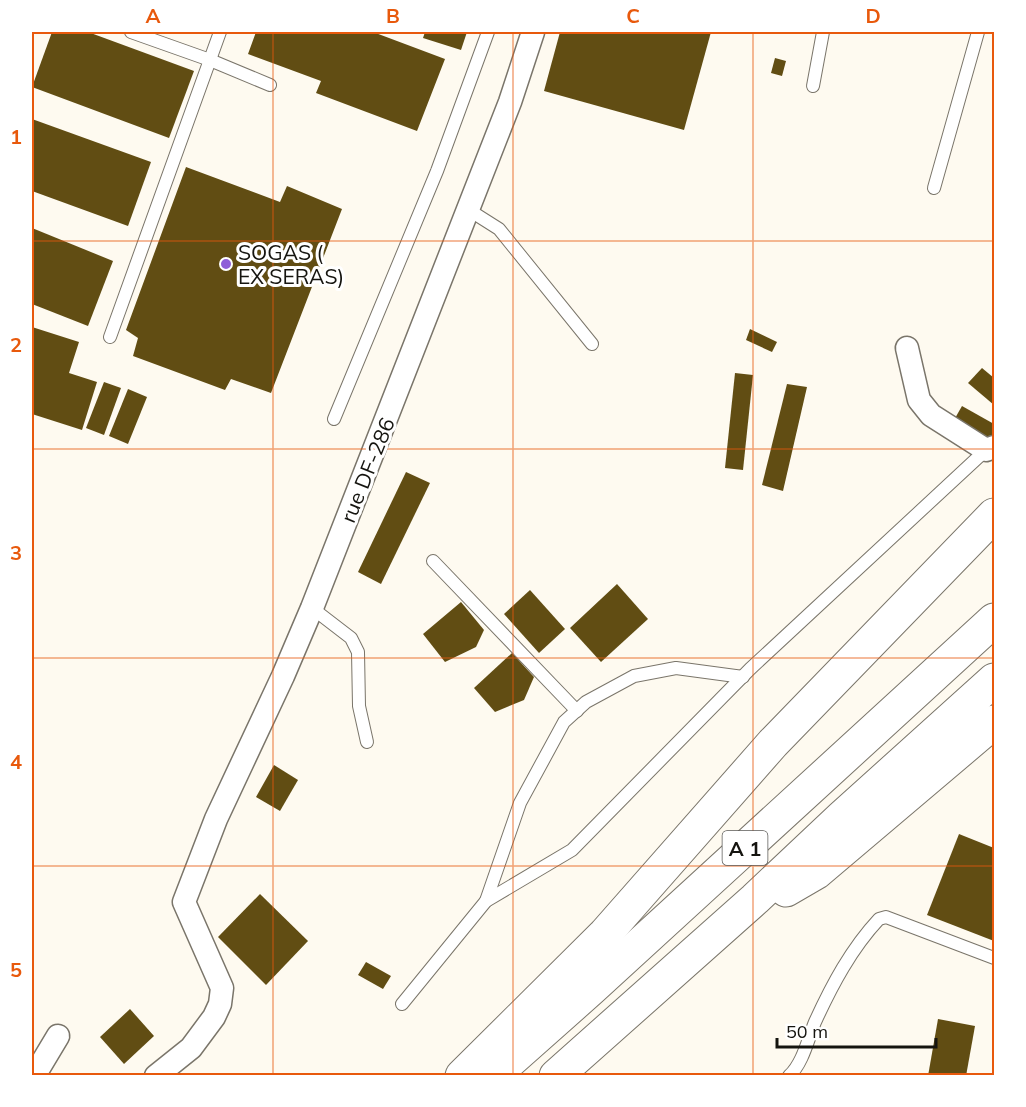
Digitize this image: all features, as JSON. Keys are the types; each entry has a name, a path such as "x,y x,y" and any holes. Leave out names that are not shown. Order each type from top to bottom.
{"highway":[{"path":"462,1076 605,934 773,743 994,515"},
{"name":"A 1","path":"493,1076 994,620"},
{"name":"A 1","path":"556,1076 755,899 994,680"},
{"path":"755,899 789,889 817,872 994,723"}],"street":[{"name":"rue DF-286","path":"156,1076 191,1048 214,1017 220,1004 222,988 184,902 216,819 312,608 469,210 510,102 533,32"},
{"path":"906,348 919,400 931,415 990,448"},
{"path":"34,1076 58,1036"}],"lane":[{"path":"131,32 210,60 270,85"},
{"path":"110,337 220,32"},
{"path":"334,419 437,171 488,32"},
{"path":"813,86 823,32"},
{"path":"934,189 978,32"},
{"path":"469,210 499,229 592,344"},
{"path":"486,901 572,850 743,677 990,448"},
{"path":"433,561 577,711"},
{"path":"312,608 351,638 357,652 358,706 367,742"},
{"path":"402,1004 486,901 520,803 564,722 586,702 634,676 676,668 743,677"},
{"path":"789,1076 796,1070 815,1023 842,967 879,919 886,917 994,958"}],"building":[{"path":"52,32 88,32 194,71 169,138 32,87"},
{"path":"256,32 373,32 445,59 417,131 316,93 321,81 248,54"},
{"path":"425,32 467,32 461,50 423,38"},
{"path":"560,32 711,32 684,130 544,91"},
{"path":"775,58 786,61 782,76 771,73"},
{"path":"32,119 151,162 128,226 32,191"},
{"path":"186,167 280,202 287,186 342,209 271,393 231,379 225,390 133,356 138,338 126,330"},
{"path":"32,228 113,261 88,326 32,304"},
{"path":"32,327 79,342 69,373 97,382 82,430 32,414"},
{"path":"750,329 777,342 772,352 746,340"},
{"path":"982,368 994,378 994,405 968,383"},
{"path":"735,373 753,375 743,470 725,468"},
{"path":"104,382 121,388 104,435 86,428"},
{"path":"787,384 807,387 783,491 762,485"},
{"path":"128,389 147,397 128,444 109,436"},
{"path":"962,406 994,424 994,440 954,420"},
{"path":"406,472 430,483 381,584 358,572"},
{"path":"617,584 648,619 601,662 570,628"},
{"path":"530,590 565,629 539,653 504,614"},
{"path":"461,602 484,630 476,647 445,662 423,634"},
{"path":"512,653 534,677 524,700 495,712 474,688"},
{"path":"274,765 298,780 280,811 256,797"},
{"path":"959,834 994,848 994,941 927,915"},
{"path":"260,894 308,941 266,985 218,937"},
{"path":"366,962 391,976 383,989 358,975"},
{"path":"130,1009 154,1036 124,1064 100,1037"},
{"path":"938,1019 975,1026 966,1076 928,1076"}],"place":[{"name":"SOGAS ( EX SERAS)","path":"226,264"}]}
